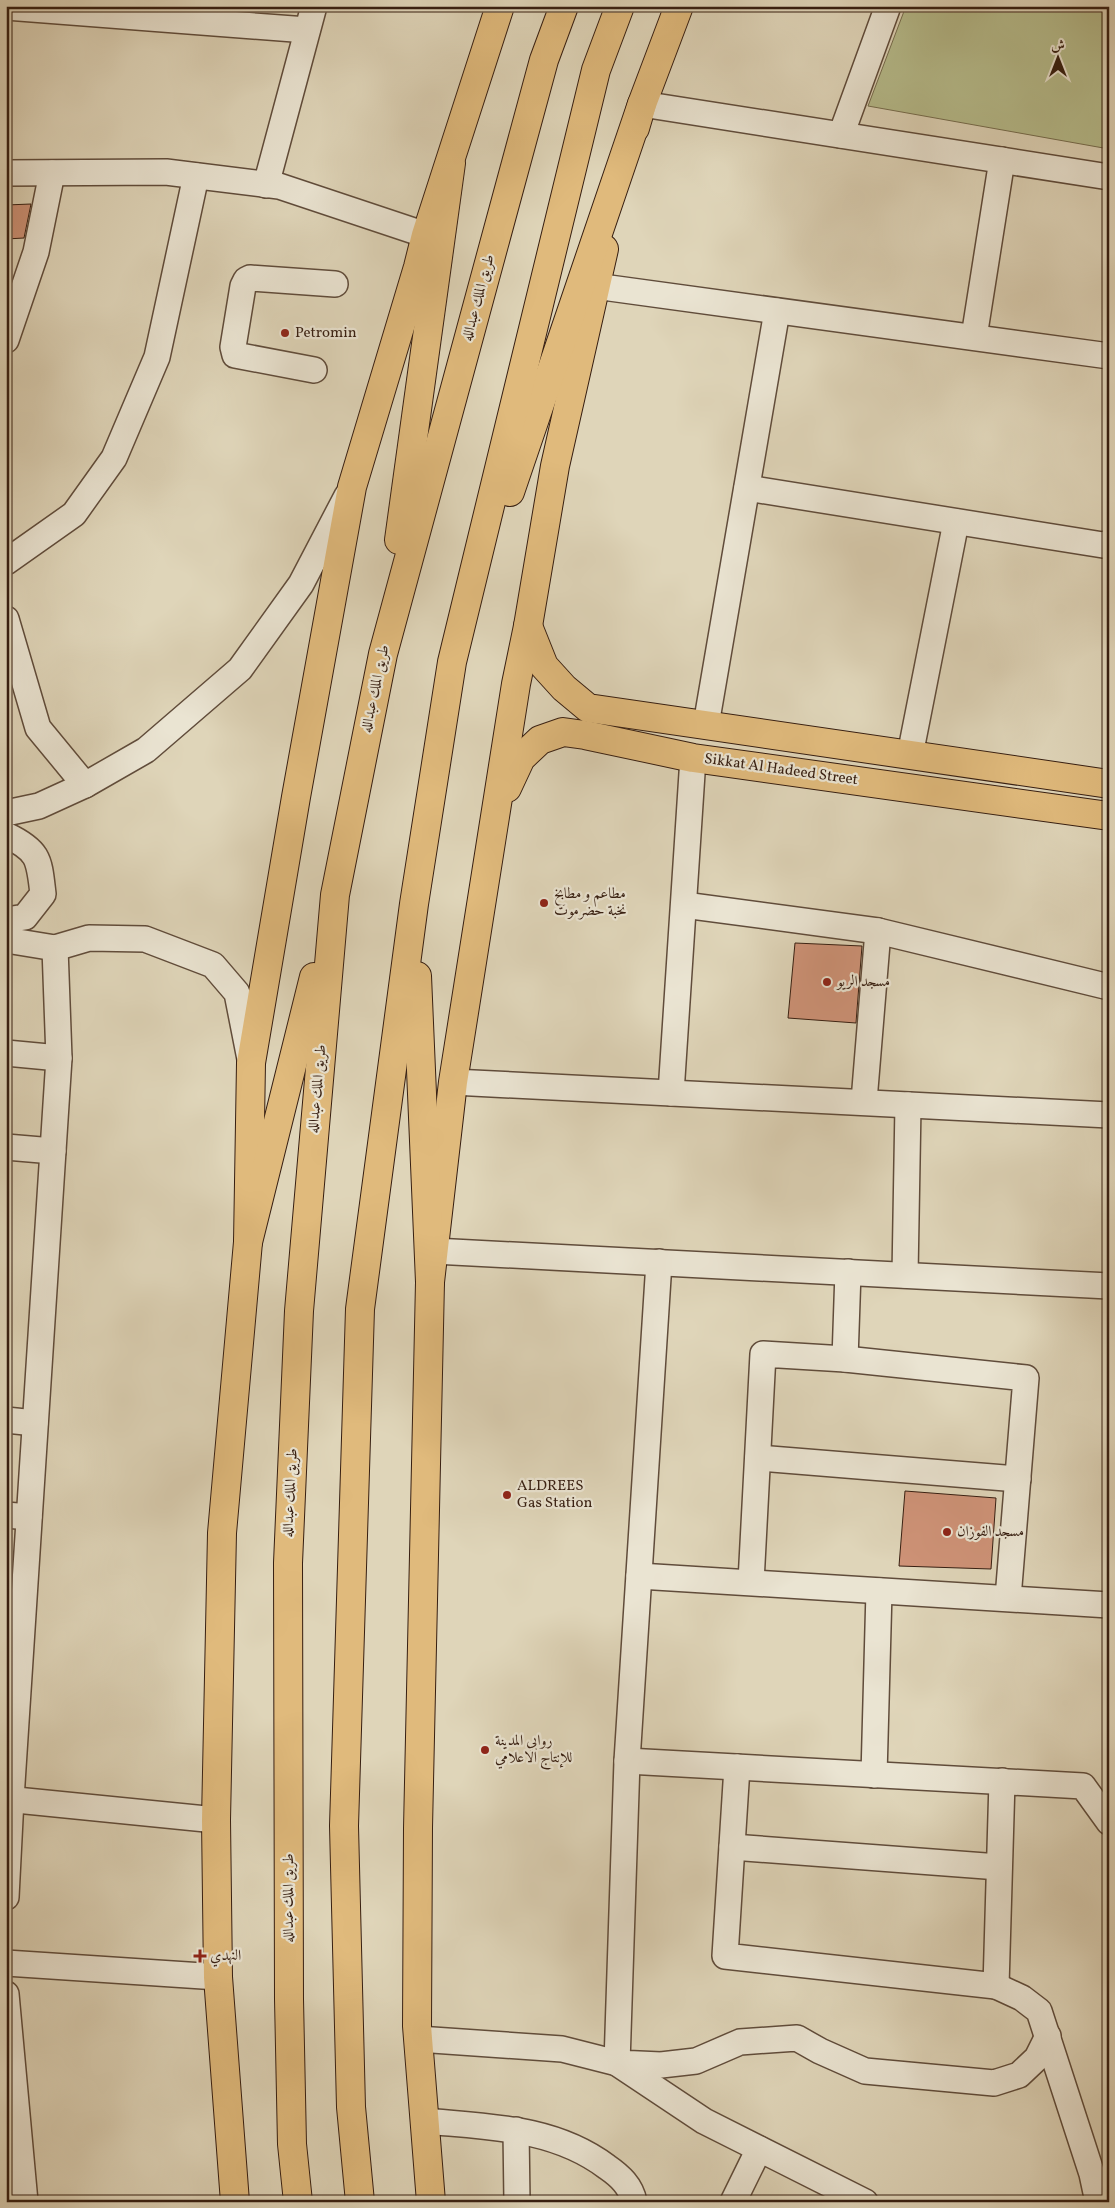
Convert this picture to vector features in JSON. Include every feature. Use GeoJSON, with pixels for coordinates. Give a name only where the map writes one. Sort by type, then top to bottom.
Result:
{"type":"FeatureCollection","features":[{"type":"Feature","properties":{"kind":"main road"},"geometry":{"type":"LineString","coordinates":[[235,2201],[218,1978],[216,1820],[222,1533],[248,1242],[251,1063],[294,807],[352,488],[426,235],[500,6]]}},
{"type":"Feature","properties":{"kind":"main road","name":"طريق الملك عبدالله"},"geometry":{"type":"LineString","coordinates":[[298,2202],[292,2144],[289,1999],[289,1544],[299,1311],[335,895],[383,654],[544,60],[564,6]]}},
{"type":"Feature","properties":{"kind":"main road"},"geometry":{"type":"LineString","coordinates":[[360,2202],[351,2107],[344,1826],[360,1308],[414,904],[452,662],[596,70],[620,6]]}},
{"type":"Feature","properties":{"kind":"main road"},"geometry":{"type":"LineString","coordinates":[[452,662],[642,104],[679,6]]}},
{"type":"Feature","properties":{"kind":"main road"},"geometry":{"type":"LineString","coordinates":[[430,1282],[453,1082],[516,684],[528,626],[555,466],[595,286],[642,104]]}},
{"type":"Feature","properties":{"kind":"main road"},"geometry":{"type":"LineString","coordinates":[[383,654],[451,162]]}},
{"type":"Feature","properties":{"kind":"main road","name":"Sikkat Al Hadeed Street"},"geometry":{"type":"LineString","coordinates":[[528,626],[544,666],[564,688],[587,721],[692,758],[1109,816]]}},
{"type":"Feature","properties":{"kind":"main road","name":"Sikkat Al Hadeed Street"},"geometry":{"type":"LineString","coordinates":[[495,812],[521,758],[540,740],[587,721],[706,725],[1109,784]]}},
{"type":"Feature","properties":{"kind":"main road"},"geometry":{"type":"LineString","coordinates":[[248,1242],[335,895]]}},
{"type":"Feature","properties":{"kind":"main road"},"geometry":{"type":"LineString","coordinates":[[414,904],[430,1282],[418,1828],[418,2039],[432,2202]]}},
{"type":"Feature","properties":{"kind":"street"},"geometry":{"type":"LineString","coordinates":[[6,6],[311,18],[266,185]]}},
{"type":"Feature","properties":{"kind":"street"},"geometry":{"type":"LineString","coordinates":[[841,135],[888,6]]}},
{"type":"Feature","properties":{"kind":"street"},"geometry":{"type":"LineString","coordinates":[[642,104],[1109,177]]}},
{"type":"Feature","properties":{"kind":"street"},"geometry":{"type":"LineString","coordinates":[[974,337],[1002,160]]}},
{"type":"Feature","properties":{"kind":"street"},"geometry":{"type":"LineString","coordinates":[[6,173],[166,172],[279,186],[426,235]]}},
{"type":"Feature","properties":{"kind":"street"},"geometry":{"type":"LineString","coordinates":[[6,340],[36,252],[52,173]]}},
{"type":"Feature","properties":{"kind":"street"},"geometry":{"type":"LineString","coordinates":[[6,562],[74,514],[114,458],[157,357],[196,176]]}},
{"type":"Feature","properties":{"kind":"street"},"geometry":{"type":"LineString","coordinates":[[314,370],[236,355],[233,347],[243,286],[246,280],[250,278],[335,284]]}},
{"type":"Feature","properties":{"kind":"street"},"geometry":{"type":"LineString","coordinates":[[595,286],[1109,356]]}},
{"type":"Feature","properties":{"kind":"street"},"geometry":{"type":"LineString","coordinates":[[706,725],[777,311]]}},
{"type":"Feature","properties":{"kind":"street"},"geometry":{"type":"LineString","coordinates":[[6,813],[39,806],[85,785],[146,750],[240,669],[301,584],[352,488]]}},
{"type":"Feature","properties":{"kind":"street"},"geometry":{"type":"LineString","coordinates":[[747,488],[1103,545],[1109,543]]}},
{"type":"Feature","properties":{"kind":"street"},"geometry":{"type":"LineString","coordinates":[[910,755],[956,522]]}},
{"type":"Feature","properties":{"kind":"street"},"geometry":{"type":"LineString","coordinates":[[6,619],[38,728],[85,785]]}},
{"type":"Feature","properties":{"kind":"street"},"geometry":{"type":"LineString","coordinates":[[671,1093],[692,758]]}},
{"type":"Feature","properties":{"kind":"street"},"geometry":{"type":"LineString","coordinates":[[6,835],[24,843],[39,862],[43,894],[25,918],[6,920]]}},
{"type":"Feature","properties":{"kind":"street"},"geometry":{"type":"LineString","coordinates":[[684,905],[878,931],[1109,986]]}},
{"type":"Feature","properties":{"kind":"street"},"geometry":{"type":"LineString","coordinates":[[864,1101],[878,931]]}},
{"type":"Feature","properties":{"kind":"street"},"geometry":{"type":"LineString","coordinates":[[6,940],[56,948],[89,938],[145,939],[213,965],[237,993],[251,1063]]}},
{"type":"Feature","properties":{"kind":"street"},"geometry":{"type":"LineString","coordinates":[[6,1897],[18,1516],[35,1423],[59,1058],[56,948]]}},
{"type":"Feature","properties":{"kind":"street"},"geometry":{"type":"LineString","coordinates":[[6,1052],[59,1058]]}},
{"type":"Feature","properties":{"kind":"street"},"geometry":{"type":"LineString","coordinates":[[453,1082],[864,1101],[1109,1115]]}},
{"type":"Feature","properties":{"kind":"street"},"geometry":{"type":"LineString","coordinates":[[906,1275],[908,1105]]}},
{"type":"Feature","properties":{"kind":"street"},"geometry":{"type":"LineString","coordinates":[[6,1147],[53,1151]]}},
{"type":"Feature","properties":{"kind":"street"},"geometry":{"type":"LineString","coordinates":[[434,1251],[1109,1286]]}},
{"type":"Feature","properties":{"kind":"street"},"geometry":{"type":"LineString","coordinates":[[617,2063],[627,1761],[659,1262]]}},
{"type":"Feature","properties":{"kind":"street"},"geometry":{"type":"LineString","coordinates":[[845,1359],[848,1272]]}},
{"type":"Feature","properties":{"kind":"street"},"geometry":{"type":"LineString","coordinates":[[751,1582],[763,1354],[845,1359],[1026,1378],[1008,1598]]}},
{"type":"Feature","properties":{"kind":"street"},"geometry":{"type":"LineString","coordinates":[[6,1420],[35,1423]]}},
{"type":"Feature","properties":{"kind":"street"},"geometry":{"type":"LineString","coordinates":[[758,1458],[1018,1479]]}},
{"type":"Feature","properties":{"kind":"street"},"geometry":{"type":"LineString","coordinates":[[639,1576],[1109,1605]]}},
{"type":"Feature","properties":{"kind":"street"},"geometry":{"type":"LineString","coordinates":[[874,1774],[879,1591]]}},
{"type":"Feature","properties":{"kind":"street"},"geometry":{"type":"LineString","coordinates":[[627,1761],[1083,1786],[1109,1822]]}},
{"type":"Feature","properties":{"kind":"street"},"geometry":{"type":"LineString","coordinates":[[737,1767],[725,1956],[996,1986],[1022,1998],[1039,2011],[1101,2171],[1098,2202]]}},
{"type":"Feature","properties":{"kind":"street"},"geometry":{"type":"LineString","coordinates":[[996,1986],[1002,1781]]}},
{"type":"Feature","properties":{"kind":"street"},"geometry":{"type":"LineString","coordinates":[[8,1799],[216,1820]]}},
{"type":"Feature","properties":{"kind":"street"},"geometry":{"type":"LineString","coordinates":[[732,1847],[999,1867]]}},
{"type":"Feature","properties":{"kind":"street"},"geometry":{"type":"LineString","coordinates":[[6,1963],[218,1978]]}},
{"type":"Feature","properties":{"kind":"street"},"geometry":{"type":"LineString","coordinates":[[6,1994],[25,2202]]}},
{"type":"Feature","properties":{"kind":"street"},"geometry":{"type":"LineString","coordinates":[[418,2039],[562,2049],[617,2063],[661,2065],[696,2061],[740,2042],[797,2038],[820,2051],[865,2071],[994,2082],[1019,2075],[1037,2058],[1048,2036]]}},
{"type":"Feature","properties":{"kind":"street"},"geometry":{"type":"LineString","coordinates":[[617,2063],[704,2121],[865,2202]]}},
{"type":"Feature","properties":{"kind":"street"},"geometry":{"type":"LineString","coordinates":[[425,2121],[516,2130],[548,2136],[590,2154],[620,2176],[632,2192],[634,2202]]}},
{"type":"Feature","properties":{"kind":"street"},"geometry":{"type":"LineString","coordinates":[[516,2130],[517,2202]]}},
{"type":"Feature","properties":{"kind":"street"},"geometry":{"type":"LineString","coordinates":[[732,2202],[759,2149]]}},
{"type":"Feature","properties":{"kind":"green space"},"geometry":{"type":"Polygon","coordinates":[[[906,6],[1109,6],[1109,149],[868,106],[906,6]]]}},
{"type":"Feature","properties":{"kind":"building"},"geometry":{"type":"Polygon","coordinates":[[[31,204],[24,238],[6,239],[6,205],[31,204]]]}},
{"type":"Feature","properties":{"kind":"building","name":"مسجد الريو"},"geometry":{"type":"Polygon","coordinates":[[[795,943],[862,946],[856,1023],[788,1018],[795,943]]]}},
{"type":"Feature","properties":{"kind":"building","name":"مسجد الفوزان"},"geometry":{"type":"Polygon","coordinates":[[[905,1491],[996,1498],[991,1569],[899,1566],[905,1491]]]}},
{"type":"Feature","properties":{"kind":"place","name":"Petromin"},"geometry":{"type":"Point","coordinates":[285,333]}},
{"type":"Feature","properties":{"kind":"place","name":"مطاعم و مطابخ نخبة حضرموت"},"geometry":{"type":"Point","coordinates":[544,903]}},
{"type":"Feature","properties":{"kind":"place","name":"مسجد الريو"},"geometry":{"type":"Point","coordinates":[827,982]}},
{"type":"Feature","properties":{"kind":"place","name":"ALDREES Gas Station"},"geometry":{"type":"Point","coordinates":[507,1495]}},
{"type":"Feature","properties":{"kind":"place","name":"مسجد الفوزان"},"geometry":{"type":"Point","coordinates":[947,1532]}},
{"type":"Feature","properties":{"kind":"place","name":"روابي المدينة للإنتاج الاعلامي"},"geometry":{"type":"Point","coordinates":[485,1750]}},
{"type":"Feature","properties":{"kind":"place","name":"النهدي"},"geometry":{"type":"Point","coordinates":[200,1956]}}]}
